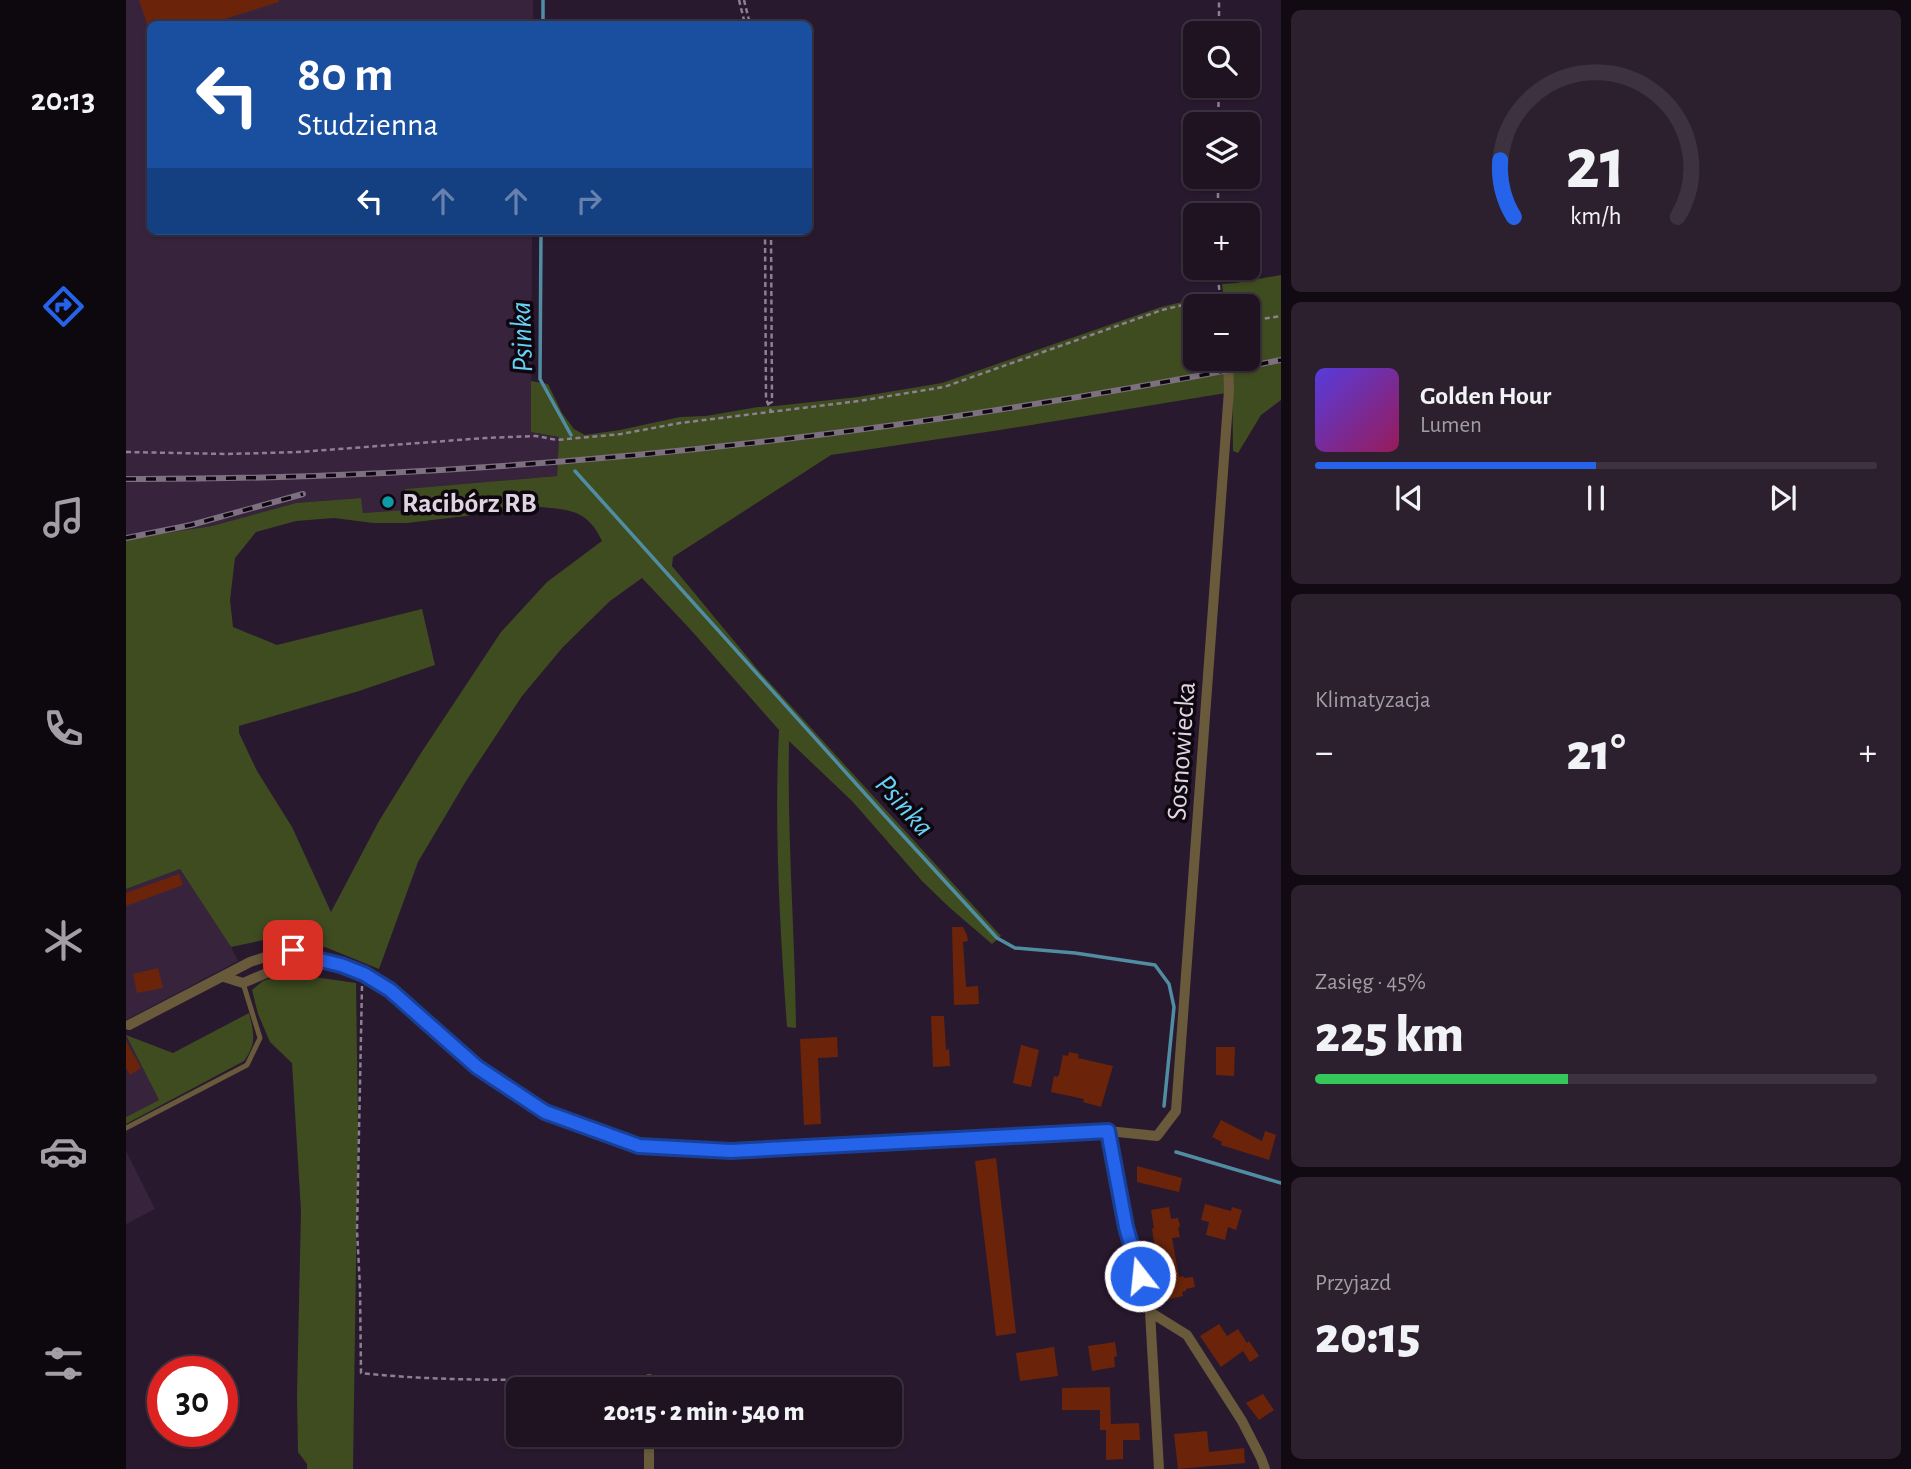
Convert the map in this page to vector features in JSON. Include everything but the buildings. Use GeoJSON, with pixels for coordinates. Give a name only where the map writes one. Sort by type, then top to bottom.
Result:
{"type":"FeatureCollection","features":[{"type":"Feature","properties":{"kind":"street","name":"Sosnowiecka"},"geometry":{"type":"LineString","coordinates":[[1108,1131],[1157,1136],[1176,1111],[1228,371]]}},
{"type":"Feature","properties":{"kind":"street"},"geometry":{"type":"LineString","coordinates":[[293,950],[364,974],[390,990],[477,1067],[545,1112],[639,1146],[731,1151],[1108,1131],[1126,1227],[1150,1312],[1159,1469]]}},
{"type":"Feature","properties":{"kind":"street"},"geometry":{"type":"LineString","coordinates":[[127,1025],[250,962],[280,952]]}},
{"type":"Feature","properties":{"kind":"street"},"geometry":{"type":"LineString","coordinates":[[296,965],[320,960]]}},
{"type":"Feature","properties":{"kind":"street"},"geometry":{"type":"LineString","coordinates":[[224,976],[243,983],[283,966]]}},
{"type":"Feature","properties":{"kind":"street"},"geometry":{"type":"LineString","coordinates":[[1150,1312],[1187,1335],[1242,1421],[1265,1469]]}},
{"type":"Feature","properties":{"kind":"street"},"geometry":{"type":"LineString","coordinates":[[649,1447],[649,1469]]}},
{"type":"Feature","properties":{"kind":"lane"},"geometry":{"type":"LineString","coordinates":[[126,1128],[247,1065],[260,1038],[243,983]]}},
{"type":"Feature","properties":{"kind":"path"},"geometry":{"type":"LineString","coordinates":[[741,0],[744,21]]}},
{"type":"Feature","properties":{"kind":"path"},"geometry":{"type":"LineString","coordinates":[[741,0],[749,21]]}},
{"type":"Feature","properties":{"kind":"path"},"geometry":{"type":"LineString","coordinates":[[1219,0],[1219,21]]}},
{"type":"Feature","properties":{"kind":"path"},"geometry":{"type":"LineString","coordinates":[[765,235],[767,405],[771,411]]}},
{"type":"Feature","properties":{"kind":"path"},"geometry":{"type":"LineString","coordinates":[[767,405],[772,402],[771,235]]}},
{"type":"Feature","properties":{"kind":"path"},"geometry":{"type":"LineString","coordinates":[[126,452],[228,454],[299,452],[536,436],[557,440],[859,401],[944,387],[1162,310],[1183,305]]}},
{"type":"Feature","properties":{"kind":"path"},"geometry":{"type":"LineString","coordinates":[[1260,319],[1281,316]]}},
{"type":"Feature","properties":{"kind":"path"},"geometry":{"type":"LineString","coordinates":[[364,974],[360,992],[360,1126],[356,1230],[361,1373],[406,1378],[506,1381]]}},
{"type":"Feature","properties":{"kind":"shaded area"},"geometry":{"type":"Polygon","coordinates":[[[126,0],[533,0],[533,21],[147,21],[147,235],[532,235],[531,432],[559,437],[557,476],[405,489],[406,510],[363,513],[361,498],[296,503],[212,526],[126,539],[126,0]]]}},
{"type":"Feature","properties":{"kind":"shaded area"},"geometry":{"type":"Polygon","coordinates":[[[180,869],[238,961],[126,1020],[126,889],[180,869]]]}},
{"type":"Feature","properties":{"kind":"shaded area"},"geometry":{"type":"Polygon","coordinates":[[[126,1035],[159,1100],[126,1117],[126,1035]]]}},
{"type":"Feature","properties":{"kind":"shaded area"},"geometry":{"type":"Polygon","coordinates":[[[126,1151],[155,1209],[126,1224],[126,1151]]]}},
{"type":"Feature","properties":{"kind":"green space"},"geometry":{"type":"Polygon","coordinates":[[[1281,275],[1281,400],[1261,415],[1238,453],[1233,451],[1232,371],[1260,371],[1260,294],[1223,294],[1222,284],[1281,275]]]}},
{"type":"Feature","properties":{"kind":"green space"},"geometry":{"type":"Polygon","coordinates":[[[1183,302],[1183,371],[1224,371],[1226,393],[831,455],[673,557],[672,566],[759,671],[1001,936],[992,944],[922,881],[853,802],[789,741],[796,1028],[787,1027],[777,841],[779,730],[642,578],[610,601],[563,647],[522,696],[466,781],[418,862],[379,969],[325,947],[292,944],[277,938],[268,937],[231,947],[180,869],[126,889],[126,539],[212,526],[296,503],[361,498],[363,513],[406,510],[405,489],[557,476],[559,437],[531,432],[531,381],[548,384],[562,413],[574,429],[585,435],[680,417],[858,397],[942,383],[1161,307],[1183,302]],[[541,507],[407,523],[373,523],[334,518],[296,521],[256,532],[235,558],[230,600],[233,627],[277,645],[422,609],[435,665],[359,691],[239,726],[239,733],[257,771],[292,827],[331,912],[379,821],[501,632],[547,582],[602,541],[591,523],[569,511],[541,507]]]}},
{"type":"Feature","properties":{"kind":"green space"},"geometry":{"type":"Polygon","coordinates":[[[286,973],[356,983],[358,1128],[353,1469],[307,1469],[307,1464],[298,1452],[301,1211],[292,1063],[270,1042],[258,1014],[252,990],[263,981],[286,973]]]}},
{"type":"Feature","properties":{"kind":"green space"},"geometry":{"type":"Polygon","coordinates":[[[249,1013],[253,1038],[251,1049],[244,1061],[126,1124],[126,1117],[159,1100],[126,1035],[173,1053],[249,1013]]]}},
{"type":"Feature","properties":{"kind":"waterway","name":"Psinka"},"geometry":{"type":"LineString","coordinates":[[543,0],[543,21]]}},
{"type":"Feature","properties":{"kind":"waterway","name":"Psinka"},"geometry":{"type":"LineString","coordinates":[[541,235],[540,379],[571,435]]}},
{"type":"Feature","properties":{"kind":"waterway","name":"Psinka"},"geometry":{"type":"LineString","coordinates":[[575,471],[997,938],[1015,948],[1075,953],[1155,965],[1169,984],[1174,1007],[1164,1106]]}},
{"type":"Feature","properties":{"kind":"waterway","name":"Psinka"},"geometry":{"type":"LineString","coordinates":[[1176,1152],[1281,1183]]}},
{"type":"Feature","properties":{"kind":"railway"},"geometry":{"type":"LineString","coordinates":[[126,479],[417,471],[562,462],[706,448],[995,410],[1281,360]]}},
{"type":"Feature","properties":{"kind":"railway"},"geometry":{"type":"LineString","coordinates":[[126,538],[191,525],[303,494]]}},
{"type":"Feature","properties":{"kind":"place","name":"Racibórz RB"},"geometry":{"type":"Point","coordinates":[388,502]}},
{"type":"Feature","properties":{"kind":"route"},"geometry":{"type":"LineString","coordinates":[[293,950],[364,974],[390,990],[477,1067],[545,1112],[639,1146],[731,1151],[1108,1131],[1126,1227],[1140,1276]]}}]}
